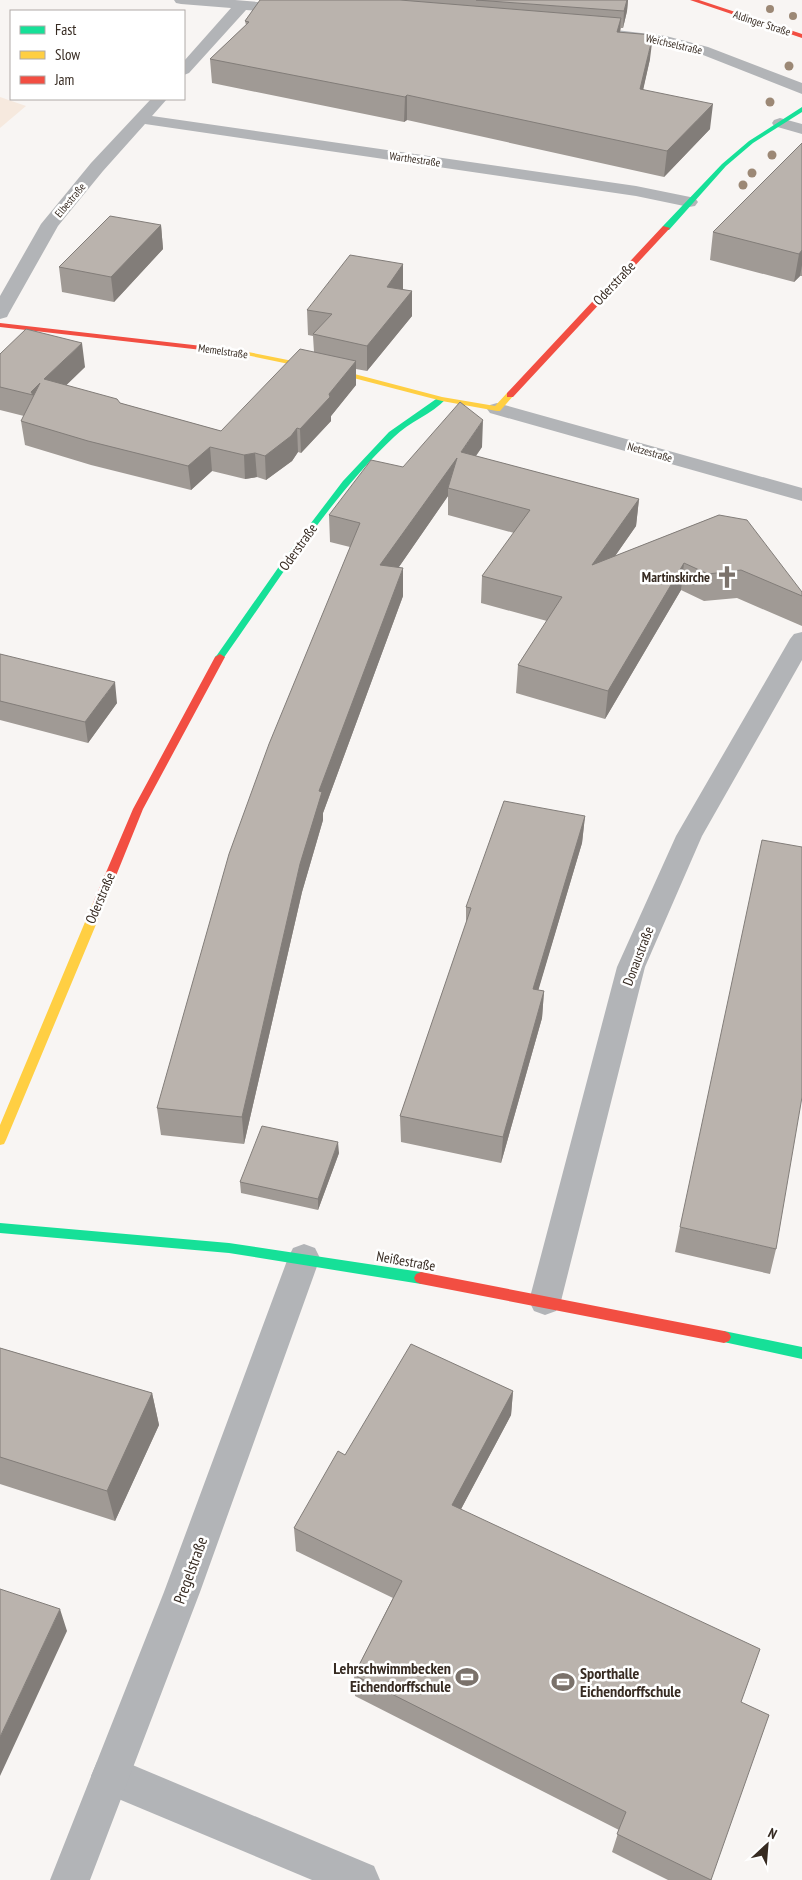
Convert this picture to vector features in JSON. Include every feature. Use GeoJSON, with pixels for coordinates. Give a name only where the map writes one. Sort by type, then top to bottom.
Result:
{"type":"FeatureCollection","features":[{"type":"Feature","properties":{"kind":"street"},"geometry":{"type":"LineString","coordinates":[[181,0],[309,10]]}},
{"type":"Feature","properties":{"kind":"street","name":"Aldinger Straße"},"geometry":{"type":"LineString","coordinates":[[693,0],[802,36]]}},
{"type":"Feature","properties":{"kind":"street"},"geometry":{"type":"LineString","coordinates":[[185,69],[242,5]]}},
{"type":"Feature","properties":{"kind":"street","name":"Weichselstraße"},"geometry":{"type":"LineString","coordinates":[[602,32],[652,37],[687,45],[718,54],[802,89]]}},
{"type":"Feature","properties":{"kind":"street","name":"Elbestraße"},"geometry":{"type":"LineString","coordinates":[[0,313],[50,224],[97,167],[158,100]]}},
{"type":"Feature","properties":{"kind":"street","name":"Oderstraße"},"geometry":{"type":"LineString","coordinates":[[497,409],[724,165],[751,142],[802,108]]}},
{"type":"Feature","properties":{"kind":"street","name":"Warthestraße"},"geometry":{"type":"LineString","coordinates":[[141,119],[564,180],[636,191],[689,202]]}},
{"type":"Feature","properties":{"kind":"street"},"geometry":{"type":"LineString","coordinates":[[780,124],[802,129]]}},
{"type":"Feature","properties":{"kind":"street","name":"Memelstraße"},"geometry":{"type":"LineString","coordinates":[[0,325],[240,352],[343,373],[442,399]]}},
{"type":"Feature","properties":{"kind":"street"},"geometry":{"type":"LineString","coordinates":[[442,399],[497,409]]}},
{"type":"Feature","properties":{"kind":"street","name":"Oderstraße"},"geometry":{"type":"LineString","coordinates":[[0,1140],[138,808],[219,658],[295,550],[346,483],[392,434],[442,399]]}},
{"type":"Feature","properties":{"kind":"street","name":"Netzestraße"},"geometry":{"type":"LineString","coordinates":[[497,409],[802,495]]}},
{"type":"Feature","properties":{"kind":"street","name":"Donaustraße"},"geometry":{"type":"LineString","coordinates":[[545,1301],[631,967],[689,836],[802,639]]}},
{"type":"Feature","properties":{"kind":"street","name":"Neißestraße"},"geometry":{"type":"LineString","coordinates":[[0,1228],[135,1237],[304,1258],[545,1301],[802,1353]]}},
{"type":"Feature","properties":{"kind":"street","name":"Pregelstraße"},"geometry":{"type":"LineString","coordinates":[[70,1880],[182,1592],[304,1258]]}},
{"type":"Feature","properties":{"kind":"street"},"geometry":{"type":"LineString","coordinates":[[111,1776],[360,1880]]}},
{"type":"Feature","properties":{"kind":"shaded area"},"geometry":{"type":"Polygon","coordinates":[[[0,97],[26,106],[0,128],[0,97]]]}},
{"type":"Feature","properties":{"kind":"building"},"geometry":{"type":"Polygon","coordinates":[[[260,0],[400,0],[621,18],[617,32],[653,35],[640,89],[713,104],[667,151],[407,95],[405,97],[210,59],[249,22],[245,21],[260,0]]]}},
{"type":"Feature","properties":{"kind":"building"},"geometry":{"type":"Polygon","coordinates":[[[476,0],[627,0],[624,11],[476,0]]]}},
{"type":"Feature","properties":{"kind":"building"},"geometry":{"type":"Polygon","coordinates":[[[802,143],[802,250],[799,254],[713,232],[802,143]]]}},
{"type":"Feature","properties":{"kind":"building"},"geometry":{"type":"Polygon","coordinates":[[[110,216],[161,225],[111,277],[59,267],[110,216]]]}},
{"type":"Feature","properties":{"kind":"building"},"geometry":{"type":"Polygon","coordinates":[[[350,255],[403,264],[387,287],[412,291],[367,346],[313,334],[332,314],[307,310],[350,255]]]}},
{"type":"Feature","properties":{"kind":"building"},"geometry":{"type":"Polygon","coordinates":[[[26,329],[82,343],[44,379],[117,399],[120,403],[221,431],[300,349],[356,361],[329,394],[330,397],[300,429],[297,428],[291,436],[265,456],[255,453],[244,455],[210,447],[188,466],[88,441],[21,421],[40,383],[31,392],[33,395],[0,387],[0,354],[26,329]]]}},
{"type":"Feature","properties":{"kind":"building"},"geometry":{"type":"Polygon","coordinates":[[[460,402],[483,420],[461,452],[639,499],[592,565],[719,515],[747,520],[802,592],[802,596],[741,570],[708,574],[684,563],[608,691],[518,665],[562,597],[482,576],[530,510],[448,488],[457,458],[380,565],[403,568],[319,791],[322,792],[300,864],[242,1117],[157,1108],[229,854],[269,744],[360,523],[329,515],[371,460],[403,467],[460,402]]]}},
{"type":"Feature","properties":{"kind":"building"},"geometry":{"type":"Polygon","coordinates":[[[0,654],[115,682],[85,722],[0,701],[0,654]]]}},
{"type":"Feature","properties":{"kind":"building"},"geometry":{"type":"Polygon","coordinates":[[[504,801],[585,816],[533,989],[544,991],[503,1137],[400,1116],[471,908],[466,907],[504,801]]]}},
{"type":"Feature","properties":{"kind":"building"},"geometry":{"type":"Polygon","coordinates":[[[762,840],[802,847],[802,1097],[776,1249],[680,1227],[762,840]]]}},
{"type":"Feature","properties":{"kind":"building"},"geometry":{"type":"Polygon","coordinates":[[[262,1126],[338,1142],[318,1199],[240,1182],[262,1126]]]}},
{"type":"Feature","properties":{"kind":"building"},"geometry":{"type":"Polygon","coordinates":[[[411,1344],[513,1391],[452,1505],[760,1649],[741,1702],[769,1715],[711,1880],[617,1834],[626,1812],[354,1675],[402,1581],[294,1528],[338,1451],[345,1455],[411,1344]]]}},
{"type":"Feature","properties":{"kind":"building"},"geometry":{"type":"Polygon","coordinates":[[[0,1348],[152,1393],[107,1491],[0,1457],[0,1348]]]}},
{"type":"Feature","properties":{"kind":"building"},"geometry":{"type":"Polygon","coordinates":[[[0,1589],[60,1609],[0,1737],[0,1589]]]}},
{"type":"Feature","properties":{"kind":"traffic: fast"},"geometry":{"type":"LineString","coordinates":[[666,228],[724,165],[751,142],[802,109]]}},
{"type":"Feature","properties":{"kind":"traffic: fast"},"geometry":{"type":"LineString","coordinates":[[220,657],[295,550],[346,483],[392,434],[442,399]]}},
{"type":"Feature","properties":{"kind":"traffic: fast"},"geometry":{"type":"LineString","coordinates":[[0,1228],[229,1248],[421,1278]]}},
{"type":"Feature","properties":{"kind":"traffic: fast"},"geometry":{"type":"LineString","coordinates":[[724,1337],[802,1353]]}},
{"type":"Feature","properties":{"kind":"traffic: slow"},"geometry":{"type":"LineString","coordinates":[[246,353],[343,373],[442,399],[497,409],[510,395]]}},
{"type":"Feature","properties":{"kind":"traffic: slow"},"geometry":{"type":"LineString","coordinates":[[0,1140],[99,903]]}},
{"type":"Feature","properties":{"kind":"traffic: jam"},"geometry":{"type":"LineString","coordinates":[[693,0],[802,36]]}},
{"type":"Feature","properties":{"kind":"traffic: jam"},"geometry":{"type":"LineString","coordinates":[[510,395],[666,228]]}},
{"type":"Feature","properties":{"kind":"traffic: jam"},"geometry":{"type":"LineString","coordinates":[[0,325],[246,353]]}},
{"type":"Feature","properties":{"kind":"traffic: jam"},"geometry":{"type":"LineString","coordinates":[[99,903],[138,809],[220,657]]}},
{"type":"Feature","properties":{"kind":"traffic: jam"},"geometry":{"type":"LineString","coordinates":[[421,1278],[724,1337]]}},
{"type":"Feature","properties":{"kind":"place","name":"Martinskirche"},"geometry":{"type":"Point","coordinates":[727,577]}},
{"type":"Feature","properties":{"kind":"place","name":"Lehrschwimmbecken Eichendorffschule"},"geometry":{"type":"Point","coordinates":[467,1677]}},
{"type":"Feature","properties":{"kind":"place","name":"Sporthalle Eichendorffschule"},"geometry":{"type":"Point","coordinates":[563,1682]}}]}
